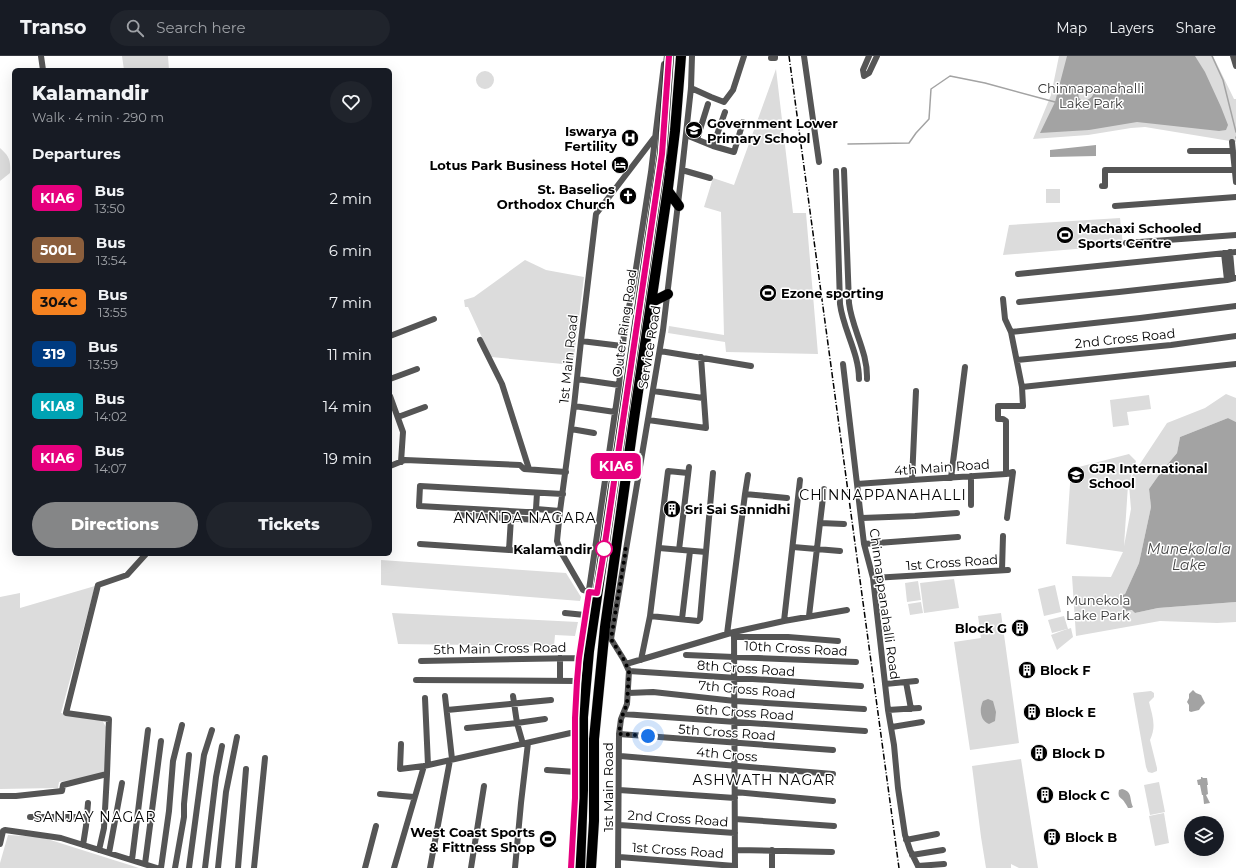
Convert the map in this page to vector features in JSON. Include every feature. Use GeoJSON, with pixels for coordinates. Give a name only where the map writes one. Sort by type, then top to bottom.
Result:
{"type":"FeatureCollection","features":[{"type":"Feature","properties":{"kind":"highway","name":"Outer Ring Road"},"geometry":{"type":"LineString","coordinates":[[580,868],[583,790],[582,718],[593,592],[662,154],[669,56]]}},
{"type":"Feature","properties":{"kind":"highway","name":"Outer Ring Road"},"geometry":{"type":"LineString","coordinates":[[591,868],[595,815],[595,731],[634,419],[668,191],[675,131],[681,56]]}},
{"type":"Feature","properties":{"kind":"highway"},"geometry":{"type":"LineString","coordinates":[[668,191],[678,206]]}},
{"type":"Feature","properties":{"kind":"highway"},"geometry":{"type":"LineString","coordinates":[[652,302],[668,294]]}},
{"type":"Feature","properties":{"kind":"street"},"geometry":{"type":"LineString","coordinates":[[41,56],[43,68]]}},
{"type":"Feature","properties":{"kind":"street","name":"Service Road"},"geometry":{"type":"LineString","coordinates":[[571,868],[576,772],[575,732],[579,658],[585,616],[593,592],[619,385],[622,346],[625,324],[632,294],[651,172],[665,56]]}},
{"type":"Feature","properties":{"kind":"street","name":"Service Road"},"geometry":{"type":"LineString","coordinates":[[608,636],[660,351],[686,135],[691,88],[692,56]]}},
{"type":"Feature","properties":{"kind":"street"},"geometry":{"type":"LineString","coordinates":[[691,88],[711,98],[724,102],[733,90],[744,56]]}},
{"type":"Feature","properties":{"kind":"street"},"geometry":{"type":"LineString","coordinates":[[804,56],[819,162]]}},
{"type":"Feature","properties":{"kind":"street"},"geometry":{"type":"LineString","coordinates":[[870,56],[863,70],[864,76],[869,72],[877,56]]}},
{"type":"Feature","properties":{"kind":"street"},"geometry":{"type":"LineString","coordinates":[[1233,56],[1236,66]]}},
{"type":"Feature","properties":{"kind":"street"},"geometry":{"type":"LineString","coordinates":[[697,140],[708,104]]}},
{"type":"Feature","properties":{"kind":"street"},"geometry":{"type":"LineString","coordinates":[[713,146],[725,112]]}},
{"type":"Feature","properties":{"kind":"street"},"geometry":{"type":"LineString","coordinates":[[686,135],[713,146],[734,152],[743,122]]}},
{"type":"Feature","properties":{"kind":"street","name":"1st Main Road"},"geometry":{"type":"LineString","coordinates":[[593,592],[583,590],[561,552],[557,542],[596,214],[655,137]]}},
{"type":"Feature","properties":{"kind":"street"},"geometry":{"type":"LineString","coordinates":[[1232,142],[1236,182]]}},
{"type":"Feature","properties":{"kind":"street"},"geometry":{"type":"LineString","coordinates":[[1190,151],[1233,151]]}},
{"type":"Feature","properties":{"kind":"street"},"geometry":{"type":"LineString","coordinates":[[682,170],[710,178]]}},
{"type":"Feature","properties":{"kind":"street"},"geometry":{"type":"LineString","coordinates":[[844,170],[849,303],[850,312],[866,363],[867,379]]}},
{"type":"Feature","properties":{"kind":"street"},"geometry":{"type":"LineString","coordinates":[[1102,186],[1105,186],[1105,170],[1235,170]]}},
{"type":"Feature","properties":{"kind":"street"},"geometry":{"type":"LineString","coordinates":[[836,171],[840,304],[858,365],[859,379]]}},
{"type":"Feature","properties":{"kind":"street"},"geometry":{"type":"LineString","coordinates":[[1115,206],[1236,197]]}},
{"type":"Feature","properties":{"kind":"street"},"geometry":{"type":"LineString","coordinates":[[1126,242],[1236,235]]}},
{"type":"Feature","properties":{"kind":"street"},"geometry":{"type":"LineString","coordinates":[[1018,274],[1230,252]]}},
{"type":"Feature","properties":{"kind":"street"},"geometry":{"type":"LineString","coordinates":[[1020,302],[1227,280],[1234,277],[1230,252]]}},
{"type":"Feature","properties":{"kind":"street"},"geometry":{"type":"LineString","coordinates":[[1227,280],[1230,252]]}},
{"type":"Feature","properties":{"kind":"street"},"geometry":{"type":"LineString","coordinates":[[1003,299],[1005,319],[1011,332],[1022,387],[1236,364]]}},
{"type":"Feature","properties":{"kind":"street"},"geometry":{"type":"LineString","coordinates":[[1011,332],[1236,306]]}},
{"type":"Feature","properties":{"kind":"street"},"geometry":{"type":"LineString","coordinates":[[392,335],[434,319]]}},
{"type":"Feature","properties":{"kind":"street","name":"2nd Cross Road"},"geometry":{"type":"LineString","coordinates":[[1017,360],[1236,336]]}},
{"type":"Feature","properties":{"kind":"street"},"geometry":{"type":"LineString","coordinates":[[480,340],[502,384],[529,469]]}},
{"type":"Feature","properties":{"kind":"street"},"geometry":{"type":"LineString","coordinates":[[581,341],[622,346]]}},
{"type":"Feature","properties":{"kind":"street"},"geometry":{"type":"LineString","coordinates":[[660,351],[751,366]]}},
{"type":"Feature","properties":{"kind":"street"},"geometry":{"type":"LineString","coordinates":[[648,420],[706,428],[701,357]]}},
{"type":"Feature","properties":{"kind":"street","name":"Chinnappanahalli Road"},"geometry":{"type":"LineString","coordinates":[[843,364],[864,544],[873,578],[888,710],[892,727],[898,788],[906,840],[918,867]]}},
{"type":"Feature","properties":{"kind":"street"},"geometry":{"type":"LineString","coordinates":[[951,478],[965,367]]}},
{"type":"Feature","properties":{"kind":"street"},"geometry":{"type":"LineString","coordinates":[[392,378],[417,369]]}},
{"type":"Feature","properties":{"kind":"street"},"geometry":{"type":"LineString","coordinates":[[577,379],[619,385]]}},
{"type":"Feature","properties":{"kind":"street","name":"4th Main Road"},"geometry":{"type":"LineString","coordinates":[[857,484],[1006,474],[1006,421],[1004,419],[998,419],[998,406],[1023,406],[1022,387]]}},
{"type":"Feature","properties":{"kind":"street"},"geometry":{"type":"LineString","coordinates":[[653,391],[703,398]]}},
{"type":"Feature","properties":{"kind":"street"},"geometry":{"type":"LineString","coordinates":[[912,480],[916,391]]}},
{"type":"Feature","properties":{"kind":"street"},"geometry":{"type":"LineString","coordinates":[[392,401],[403,432],[401,462]]}},
{"type":"Feature","properties":{"kind":"street"},"geometry":{"type":"LineString","coordinates":[[574,406],[615,412]]}},
{"type":"Feature","properties":{"kind":"street"},"geometry":{"type":"LineString","coordinates":[[398,417],[425,407]]}},
{"type":"Feature","properties":{"kind":"street"},"geometry":{"type":"LineString","coordinates":[[571,429],[594,433]]}},
{"type":"Feature","properties":{"kind":"street"},"geometry":{"type":"LineString","coordinates":[[392,465],[405,460],[520,465],[524,469],[566,472]]}},
{"type":"Feature","properties":{"kind":"street"},"geometry":{"type":"LineString","coordinates":[[641,660],[650,616],[668,471],[688,470],[679,550]]}},
{"type":"Feature","properties":{"kind":"street"},"geometry":{"type":"LineString","coordinates":[[1006,474],[1012,472],[1007,518]]}},
{"type":"Feature","properties":{"kind":"street"},"geometry":{"type":"LineString","coordinates":[[650,616],[698,621],[700,619],[713,473]]}},
{"type":"Feature","properties":{"kind":"street"},"geometry":{"type":"LineString","coordinates":[[727,634],[748,475]]}},
{"type":"Feature","properties":{"kind":"street"},"geometry":{"type":"LineString","coordinates":[[971,476],[971,505]]}},
{"type":"Feature","properties":{"kind":"street"},"geometry":{"type":"LineString","coordinates":[[784,621],[800,480]]}},
{"type":"Feature","properties":{"kind":"street"},"geometry":{"type":"LineString","coordinates":[[560,511],[536,509],[535,512],[419,506],[420,486],[563,494]]}},
{"type":"Feature","properties":{"kind":"street"},"geometry":{"type":"LineString","coordinates":[[809,616],[824,489]]}},
{"type":"Feature","properties":{"kind":"street"},"geometry":{"type":"LineString","coordinates":[[536,509],[537,493]]}},
{"type":"Feature","properties":{"kind":"street"},"geometry":{"type":"LineString","coordinates":[[745,494],[787,498]]}},
{"type":"Feature","properties":{"kind":"street"},"geometry":{"type":"LineString","coordinates":[[862,518],[915,516],[957,512]]}},
{"type":"Feature","properties":{"kind":"street"},"geometry":{"type":"LineString","coordinates":[[458,515],[538,520]]}},
{"type":"Feature","properties":{"kind":"street"},"geometry":{"type":"LineString","coordinates":[[509,550],[511,518]]}},
{"type":"Feature","properties":{"kind":"street"},"geometry":{"type":"LineString","coordinates":[[820,523],[844,524]]}},
{"type":"Feature","properties":{"kind":"street","name":"1st Cross Road"},"geometry":{"type":"LineString","coordinates":[[873,578],[1005,570],[1003,536]]}},
{"type":"Feature","properties":{"kind":"street"},"geometry":{"type":"LineString","coordinates":[[864,544],[958,537]]}},
{"type":"Feature","properties":{"kind":"street"},"geometry":{"type":"LineString","coordinates":[[420,544],[561,552]]}},
{"type":"Feature","properties":{"kind":"street"},"geometry":{"type":"LineString","coordinates":[[793,547],[840,551]]}},
{"type":"Feature","properties":{"kind":"street"},"geometry":{"type":"LineString","coordinates":[[659,548],[706,552]]}},
{"type":"Feature","properties":{"kind":"street"},"geometry":{"type":"LineString","coordinates":[[682,619],[690,551]]}},
{"type":"Feature","properties":{"kind":"street"},"geometry":{"type":"LineString","coordinates":[[99,850],[104,828],[109,719],[66,713],[98,585],[127,575],[144,556]]}},
{"type":"Feature","properties":{"kind":"street"},"geometry":{"type":"LineString","coordinates":[[734,635],[784,621],[847,610]]}},
{"type":"Feature","properties":{"kind":"street"},"geometry":{"type":"LineString","coordinates":[[565,613],[585,616]]}},
{"type":"Feature","properties":{"kind":"street"},"geometry":{"type":"LineString","coordinates":[[626,664],[727,634],[838,641]]}},
{"type":"Feature","properties":{"kind":"street"},"geometry":{"type":"LineString","coordinates":[[734,635],[735,867]]}},
{"type":"Feature","properties":{"kind":"street","name":"1st Main Road"},"geometry":{"type":"LineString","coordinates":[[608,636],[629,671],[627,704],[623,714],[619,734],[618,868]]}},
{"type":"Feature","properties":{"kind":"street","name":"10th Cross Road"},"geometry":{"type":"LineString","coordinates":[[686,655],[856,662]]}},
{"type":"Feature","properties":{"kind":"street"},"geometry":{"type":"LineString","coordinates":[[560,658],[560,681]]}},
{"type":"Feature","properties":{"kind":"street","name":"5th Main Cross Road"},"geometry":{"type":"LineString","coordinates":[[421,660],[579,658]]}},
{"type":"Feature","properties":{"kind":"street","name":"8th Cross Road"},"geometry":{"type":"LineString","coordinates":[[629,671],[861,686]]}},
{"type":"Feature","properties":{"kind":"street"},"geometry":{"type":"LineString","coordinates":[[416,680],[577,681]]}},
{"type":"Feature","properties":{"kind":"street"},"geometry":{"type":"LineString","coordinates":[[885,684],[916,681]]}},
{"type":"Feature","properties":{"kind":"street"},"geometry":{"type":"LineString","coordinates":[[906,682],[911,709]]}},
{"type":"Feature","properties":{"kind":"street","name":"7th Cross Road"},"geometry":{"type":"LineString","coordinates":[[628,693],[653,692],[735,701],[864,709]]}},
{"type":"Feature","properties":{"kind":"street"},"geometry":{"type":"LineString","coordinates":[[430,868],[451,760],[445,696]]}},
{"type":"Feature","properties":{"kind":"street"},"geometry":{"type":"LineString","coordinates":[[513,696],[517,723],[525,744],[515,868]]}},
{"type":"Feature","properties":{"kind":"street"},"geometry":{"type":"LineString","coordinates":[[394,868],[414,797],[426,765],[425,698]]}},
{"type":"Feature","properties":{"kind":"street"},"geometry":{"type":"LineString","coordinates":[[447,710],[551,700]]}},
{"type":"Feature","properties":{"kind":"street"},"geometry":{"type":"LineString","coordinates":[[888,710],[919,708]]}},
{"type":"Feature","properties":{"kind":"street","name":"6th Cross Road"},"geometry":{"type":"LineString","coordinates":[[623,714],[865,731]]}},
{"type":"Feature","properties":{"kind":"street"},"geometry":{"type":"LineString","coordinates":[[467,728],[545,719]]}},
{"type":"Feature","properties":{"kind":"street"},"geometry":{"type":"LineString","coordinates":[[892,727],[922,722]]}},
{"type":"Feature","properties":{"kind":"street"},"geometry":{"type":"LineString","coordinates":[[161,868],[169,811],[173,761],[182,725]]}},
{"type":"Feature","properties":{"kind":"street"},"geometry":{"type":"LineString","coordinates":[[132,860],[148,730]]}},
{"type":"Feature","properties":{"kind":"street"},"geometry":{"type":"LineString","coordinates":[[189,868],[204,755],[212,730]]}},
{"type":"Feature","properties":{"kind":"street"},"geometry":{"type":"LineString","coordinates":[[401,744],[400,768],[451,760],[575,732]]}},
{"type":"Feature","properties":{"kind":"street","name":"5th Cross Road"},"geometry":{"type":"LineString","coordinates":[[619,734],[735,744],[833,750]]}},
{"type":"Feature","properties":{"kind":"street"},"geometry":{"type":"LineString","coordinates":[[218,868],[226,792],[237,737]]}},
{"type":"Feature","properties":{"kind":"street"},"geometry":{"type":"LineString","coordinates":[[145,864],[162,741]]}},
{"type":"Feature","properties":{"kind":"street"},"geometry":{"type":"LineString","coordinates":[[205,868],[216,777],[222,746]]}},
{"type":"Feature","properties":{"kind":"street"},"geometry":{"type":"LineString","coordinates":[[175,868],[184,817],[189,755]]}},
{"type":"Feature","properties":{"kind":"street","name":"4th Cross"},"geometry":{"type":"LineString","coordinates":[[620,756],[833,774]]}},
{"type":"Feature","properties":{"kind":"street"},"geometry":{"type":"LineString","coordinates":[[254,868],[265,758]]}},
{"type":"Feature","properties":{"kind":"street"},"geometry":{"type":"LineString","coordinates":[[238,868],[246,769]]}},
{"type":"Feature","properties":{"kind":"street"},"geometry":{"type":"LineString","coordinates":[[547,770],[576,772]]}},
{"type":"Feature","properties":{"kind":"street"},"geometry":{"type":"LineString","coordinates":[[0,796],[16,796],[62,791],[63,785],[107,774]]}},
{"type":"Feature","properties":{"kind":"street"},"geometry":{"type":"LineString","coordinates":[[109,853],[122,783]]}},
{"type":"Feature","properties":{"kind":"street"},"geometry":{"type":"LineString","coordinates":[[471,868],[484,786]]}},
{"type":"Feature","properties":{"kind":"street"},"geometry":{"type":"LineString","coordinates":[[619,790],[833,801]]}},
{"type":"Feature","properties":{"kind":"street"},"geometry":{"type":"LineString","coordinates":[[380,794],[414,797]]}},
{"type":"Feature","properties":{"kind":"street"},"geometry":{"type":"LineString","coordinates":[[83,844],[88,803]]}},
{"type":"Feature","properties":{"kind":"street"},"geometry":{"type":"LineString","coordinates":[[30,817],[87,817]]}},
{"type":"Feature","properties":{"kind":"street"},"geometry":{"type":"LineString","coordinates":[[735,819],[834,826]]}},
{"type":"Feature","properties":{"kind":"street","name":"2nd Cross Road"},"geometry":{"type":"LineString","coordinates":[[619,825],[735,833]]}},
{"type":"Feature","properties":{"kind":"street"},"geometry":{"type":"LineString","coordinates":[[365,868],[376,826]]}},
{"type":"Feature","properties":{"kind":"street"},"geometry":{"type":"LineString","coordinates":[[0,844],[3,832],[5,830],[61,838],[157,868]]}},
{"type":"Feature","properties":{"kind":"street"},"geometry":{"type":"LineString","coordinates":[[906,840],[937,834]]}},
{"type":"Feature","properties":{"kind":"street"},"geometry":{"type":"LineString","coordinates":[[735,850],[832,852]]}},
{"type":"Feature","properties":{"kind":"street"},"geometry":{"type":"LineString","coordinates":[[772,850],[772,868]]}},
{"type":"Feature","properties":{"kind":"street"},"geometry":{"type":"LineString","coordinates":[[912,855],[942,850]]}},
{"type":"Feature","properties":{"kind":"street","name":"1st Cross Road"},"geometry":{"type":"LineString","coordinates":[[619,857],[735,867]]}},
{"type":"Feature","properties":{"kind":"street"},"geometry":{"type":"LineString","coordinates":[[918,867],[944,864]]}},
{"type":"Feature","properties":{"kind":"green space"},"geometry":{"type":"Polygon","coordinates":[[[122,56],[168,56],[169,68],[124,68],[122,56]]]}},
{"type":"Feature","properties":{"kind":"green space","name":"Chinnapanahalli Lake Park"},"geometry":{"type":"Polygon","coordinates":[[[1059,56],[1213,56],[1234,99],[1236,99],[1236,142],[1145,127],[1088,135],[1033,139],[1051,95],[1059,56]]]}},
{"type":"Feature","properties":{"kind":"green space"},"geometry":{"type":"Polygon","coordinates":[[[776,69],[793,213],[806,213],[818,354],[726,352],[725,342],[668,333],[669,326],[724,335],[721,212],[704,207],[713,178],[734,185],[776,69]]]}},
{"type":"Feature","properties":{"kind":"green space"},"geometry":{"type":"Polygon","coordinates":[[[485,71],[491,74],[494,80],[491,86],[485,89],[479,86],[476,80],[479,74],[485,71]]]}},
{"type":"Feature","properties":{"kind":"green space"},"geometry":{"type":"Polygon","coordinates":[[[0,148],[6,153],[10,161],[10,173],[0,181],[0,148]]]}},
{"type":"Feature","properties":{"kind":"green space"},"geometry":{"type":"Polygon","coordinates":[[[1046,189],[1060,189],[1060,203],[1046,203],[1046,189]]]}},
{"type":"Feature","properties":{"kind":"green space","name":"Machaxi Schooled Sports Centre"},"geometry":{"type":"Polygon","coordinates":[[[1120,218],[1123,245],[1003,255],[1009,225],[1120,218]]]}},
{"type":"Feature","properties":{"kind":"green space"},"geometry":{"type":"Polygon","coordinates":[[[525,260],[546,270],[584,277],[573,365],[491,357],[468,307],[465,307],[464,300],[474,297],[525,260]]]}},
{"type":"Feature","properties":{"kind":"green space","name":"Munekola Lake Park"},"geometry":{"type":"Polygon","coordinates":[[[1226,394],[1236,398],[1236,422],[1228,418],[1180,437],[1177,453],[1149,489],[1151,507],[1139,563],[1125,594],[1120,596],[1122,606],[1126,611],[1133,610],[1135,613],[1158,608],[1236,602],[1236,622],[1217,623],[1160,621],[1076,636],[1072,576],[1111,577],[1123,552],[1066,544],[1071,469],[1129,454],[1136,461],[1130,479],[1167,423],[1205,408],[1226,394]],[[1128,485],[1124,546],[1131,509],[1128,485]]]}},
{"type":"Feature","properties":{"kind":"green space"},"geometry":{"type":"Polygon","coordinates":[[[1149,395],[1151,409],[1127,412],[1129,425],[1113,427],[1110,400],[1149,395]]]}},
{"type":"Feature","properties":{"kind":"green space"},"geometry":{"type":"Polygon","coordinates":[[[381,560],[566,573],[581,597],[580,601],[381,585],[381,560]]]}},
{"type":"Feature","properties":{"kind":"green space"},"geometry":{"type":"Polygon","coordinates":[[[954,579],[959,608],[924,613],[920,583],[954,579]]]}},
{"type":"Feature","properties":{"kind":"green space"},"geometry":{"type":"Polygon","coordinates":[[[918,581],[921,600],[907,602],[905,583],[918,581]]]}},
{"type":"Feature","properties":{"kind":"green space"},"geometry":{"type":"Polygon","coordinates":[[[1055,585],[1061,612],[1044,616],[1038,589],[1055,585]]]}},
{"type":"Feature","properties":{"kind":"green space"},"geometry":{"type":"Polygon","coordinates":[[[95,586],[61,713],[102,720],[106,727],[105,774],[59,782],[58,788],[0,789],[0,597],[20,593],[20,608],[95,586]]]}},
{"type":"Feature","properties":{"kind":"green space"},"geometry":{"type":"Polygon","coordinates":[[[921,602],[923,613],[910,615],[908,604],[921,602]]]}},
{"type":"Feature","properties":{"kind":"green space"},"geometry":{"type":"Polygon","coordinates":[[[392,613],[578,622],[575,636],[555,635],[554,646],[398,644],[392,613]]]}},
{"type":"Feature","properties":{"kind":"green space"},"geometry":{"type":"Polygon","coordinates":[[[1001,613],[1019,743],[970,750],[954,642],[981,638],[978,616],[1001,613]]]}},
{"type":"Feature","properties":{"kind":"green space"},"geometry":{"type":"Polygon","coordinates":[[[1064,616],[1068,629],[1071,628],[1073,637],[1057,650],[1051,635],[1067,629],[1052,633],[1048,620],[1064,616]]]}},
{"type":"Feature","properties":{"kind":"green space"},"geometry":{"type":"Polygon","coordinates":[[[1151,691],[1154,693],[1154,697],[1149,702],[1154,725],[1150,740],[1157,768],[1157,771],[1152,773],[1148,772],[1146,767],[1133,693],[1151,691]]]}},
{"type":"Feature","properties":{"kind":"green space"},"geometry":{"type":"Polygon","coordinates":[[[1021,759],[1038,868],[1019,868],[1011,864],[1011,868],[986,868],[972,766],[1021,759]]]}},
{"type":"Feature","properties":{"kind":"green space"},"geometry":{"type":"Polygon","coordinates":[[[1159,782],[1165,812],[1150,815],[1144,785],[1159,782]]]}},
{"type":"Feature","properties":{"kind":"green space"},"geometry":{"type":"Polygon","coordinates":[[[1164,813],[1169,843],[1155,846],[1149,816],[1164,813]]]}},
{"type":"Feature","properties":{"kind":"green space"},"geometry":{"type":"Polygon","coordinates":[[[8,835],[41,837],[139,868],[0,868],[8,835]]]}},
{"type":"Feature","properties":{"kind":"water","name":"Chinnapanahalli Lake Park"},"geometry":{"type":"Polygon","coordinates":[[[1067,56],[1195,56],[1205,72],[1228,125],[1226,130],[1219,131],[1137,122],[1089,130],[1040,133],[1055,102],[1067,56]],[[1083,84],[1077,89],[1079,98],[1083,101],[1088,100],[1094,94],[1095,89],[1089,89],[1088,85],[1083,84]]]}},
{"type":"Feature","properties":{"kind":"water"},"geometry":{"type":"Polygon","coordinates":[[[1096,145],[1096,156],[1050,157],[1050,150],[1096,145]]]}},
{"type":"Feature","properties":{"kind":"water","name":"Munekolala Lake"},"geometry":{"type":"Polygon","coordinates":[[[1228,418],[1236,422],[1236,602],[1158,608],[1135,613],[1132,610],[1126,611],[1122,606],[1120,596],[1125,594],[1139,563],[1151,507],[1149,489],[1177,453],[1180,437],[1228,418]]]}},
{"type":"Feature","properties":{"kind":"water"},"geometry":{"type":"Polygon","coordinates":[[[1193,690],[1201,695],[1205,703],[1199,710],[1191,712],[1189,711],[1189,705],[1187,702],[1189,694],[1193,690]]]}},
{"type":"Feature","properties":{"kind":"water"},"geometry":{"type":"Polygon","coordinates":[[[988,699],[993,701],[996,712],[995,721],[989,724],[982,718],[981,714],[983,701],[988,699]]]}},
{"type":"Feature","properties":{"kind":"water"},"geometry":{"type":"Polygon","coordinates":[[[1201,777],[1207,778],[1208,794],[1206,795],[1210,803],[1204,804],[1203,795],[1197,780],[1201,779],[1201,777]]]}},
{"type":"Feature","properties":{"kind":"water"},"geometry":{"type":"Polygon","coordinates":[[[1122,789],[1128,792],[1133,807],[1128,808],[1119,796],[1119,790],[1122,789]]]}},
{"type":"Feature","properties":{"kind":"waterway"},"geometry":{"type":"LineString","coordinates":[[1212,56],[1223,80],[1236,132]]}},
{"type":"Feature","properties":{"kind":"waterway"},"geometry":{"type":"LineString","coordinates":[[848,144],[909,143],[929,119],[931,89],[950,76],[985,83],[1055,102]]}},
{"type":"Feature","properties":{"kind":"railway"},"geometry":{"type":"LineString","coordinates":[[606,613],[668,168],[678,56]]}},
{"type":"Feature","properties":{"kind":"railway"},"geometry":{"type":"LineString","coordinates":[[789,56],[899,868]]}},
{"type":"Feature","properties":{"kind":"bus line","name":"KIA6"},"geometry":{"type":"LineString","coordinates":[[571,868],[576,772],[575,718],[579,658],[589,592],[597,593],[621,437],[662,154],[669,56]]}},
{"type":"Feature","properties":{"kind":"place","name":"Government Lower Primary School"},"geometry":{"type":"Point","coordinates":[694,130]}},
{"type":"Feature","properties":{"kind":"place","name":"Iswarya Fertility"},"geometry":{"type":"Point","coordinates":[630,138]}},
{"type":"Feature","properties":{"kind":"place","name":"Lotus Park Business Hotel"},"geometry":{"type":"Point","coordinates":[620,165]}},
{"type":"Feature","properties":{"kind":"place","name":"St. Baselios Orthodox Church"},"geometry":{"type":"Point","coordinates":[628,196]}},
{"type":"Feature","properties":{"kind":"place","name":"Machaxi Schooled Sports Centre"},"geometry":{"type":"Point","coordinates":[1065,235]}},
{"type":"Feature","properties":{"kind":"place","name":"Ezone sporting"},"geometry":{"type":"Point","coordinates":[768,293]}},
{"type":"Feature","properties":{"kind":"place","name":"GJR International School"},"geometry":{"type":"Point","coordinates":[1076,475]}},
{"type":"Feature","properties":{"kind":"place","name":"Sri Sai Sannidhi"},"geometry":{"type":"Point","coordinates":[672,509]}},
{"type":"Feature","properties":{"kind":"place","name":"Kalamandir"},"geometry":{"type":"Point","coordinates":[604,549]}},
{"type":"Feature","properties":{"kind":"place","name":"Block G"},"geometry":{"type":"Point","coordinates":[1020,628]}},
{"type":"Feature","properties":{"kind":"place","name":"Block F"},"geometry":{"type":"Point","coordinates":[1027,670]}},
{"type":"Feature","properties":{"kind":"place","name":"Block E"},"geometry":{"type":"Point","coordinates":[1032,712]}},
{"type":"Feature","properties":{"kind":"place","name":"Block D"},"geometry":{"type":"Point","coordinates":[1039,753]}},
{"type":"Feature","properties":{"kind":"place","name":"Block C"},"geometry":{"type":"Point","coordinates":[1045,795]}},
{"type":"Feature","properties":{"kind":"place","name":"Block B"},"geometry":{"type":"Point","coordinates":[1052,837]}},
{"type":"Feature","properties":{"kind":"place","name":"West Coast Sports & Fittness Shop"},"geometry":{"type":"Point","coordinates":[548,839]}},
{"type":"Feature","properties":{"kind":"district","name":"CHINNAPPANAHALLI"},"geometry":{"type":"Point","coordinates":[883,495]}},
{"type":"Feature","properties":{"kind":"district","name":"ANANDA NAGARA"},"geometry":{"type":"Point","coordinates":[525,518]}},
{"type":"Feature","properties":{"kind":"district","name":"ASHWATH NAGAR"},"geometry":{"type":"Point","coordinates":[764,780]}},
{"type":"Feature","properties":{"kind":"district","name":"SANJAY NAGAR"},"geometry":{"type":"Point","coordinates":[95,817]}},
{"type":"Feature","properties":{"kind":"route"},"geometry":{"type":"LineString","coordinates":[[604,549],[626,549],[611,639],[629,671],[627,704],[621,719],[619,734],[648,736]]}}]}
